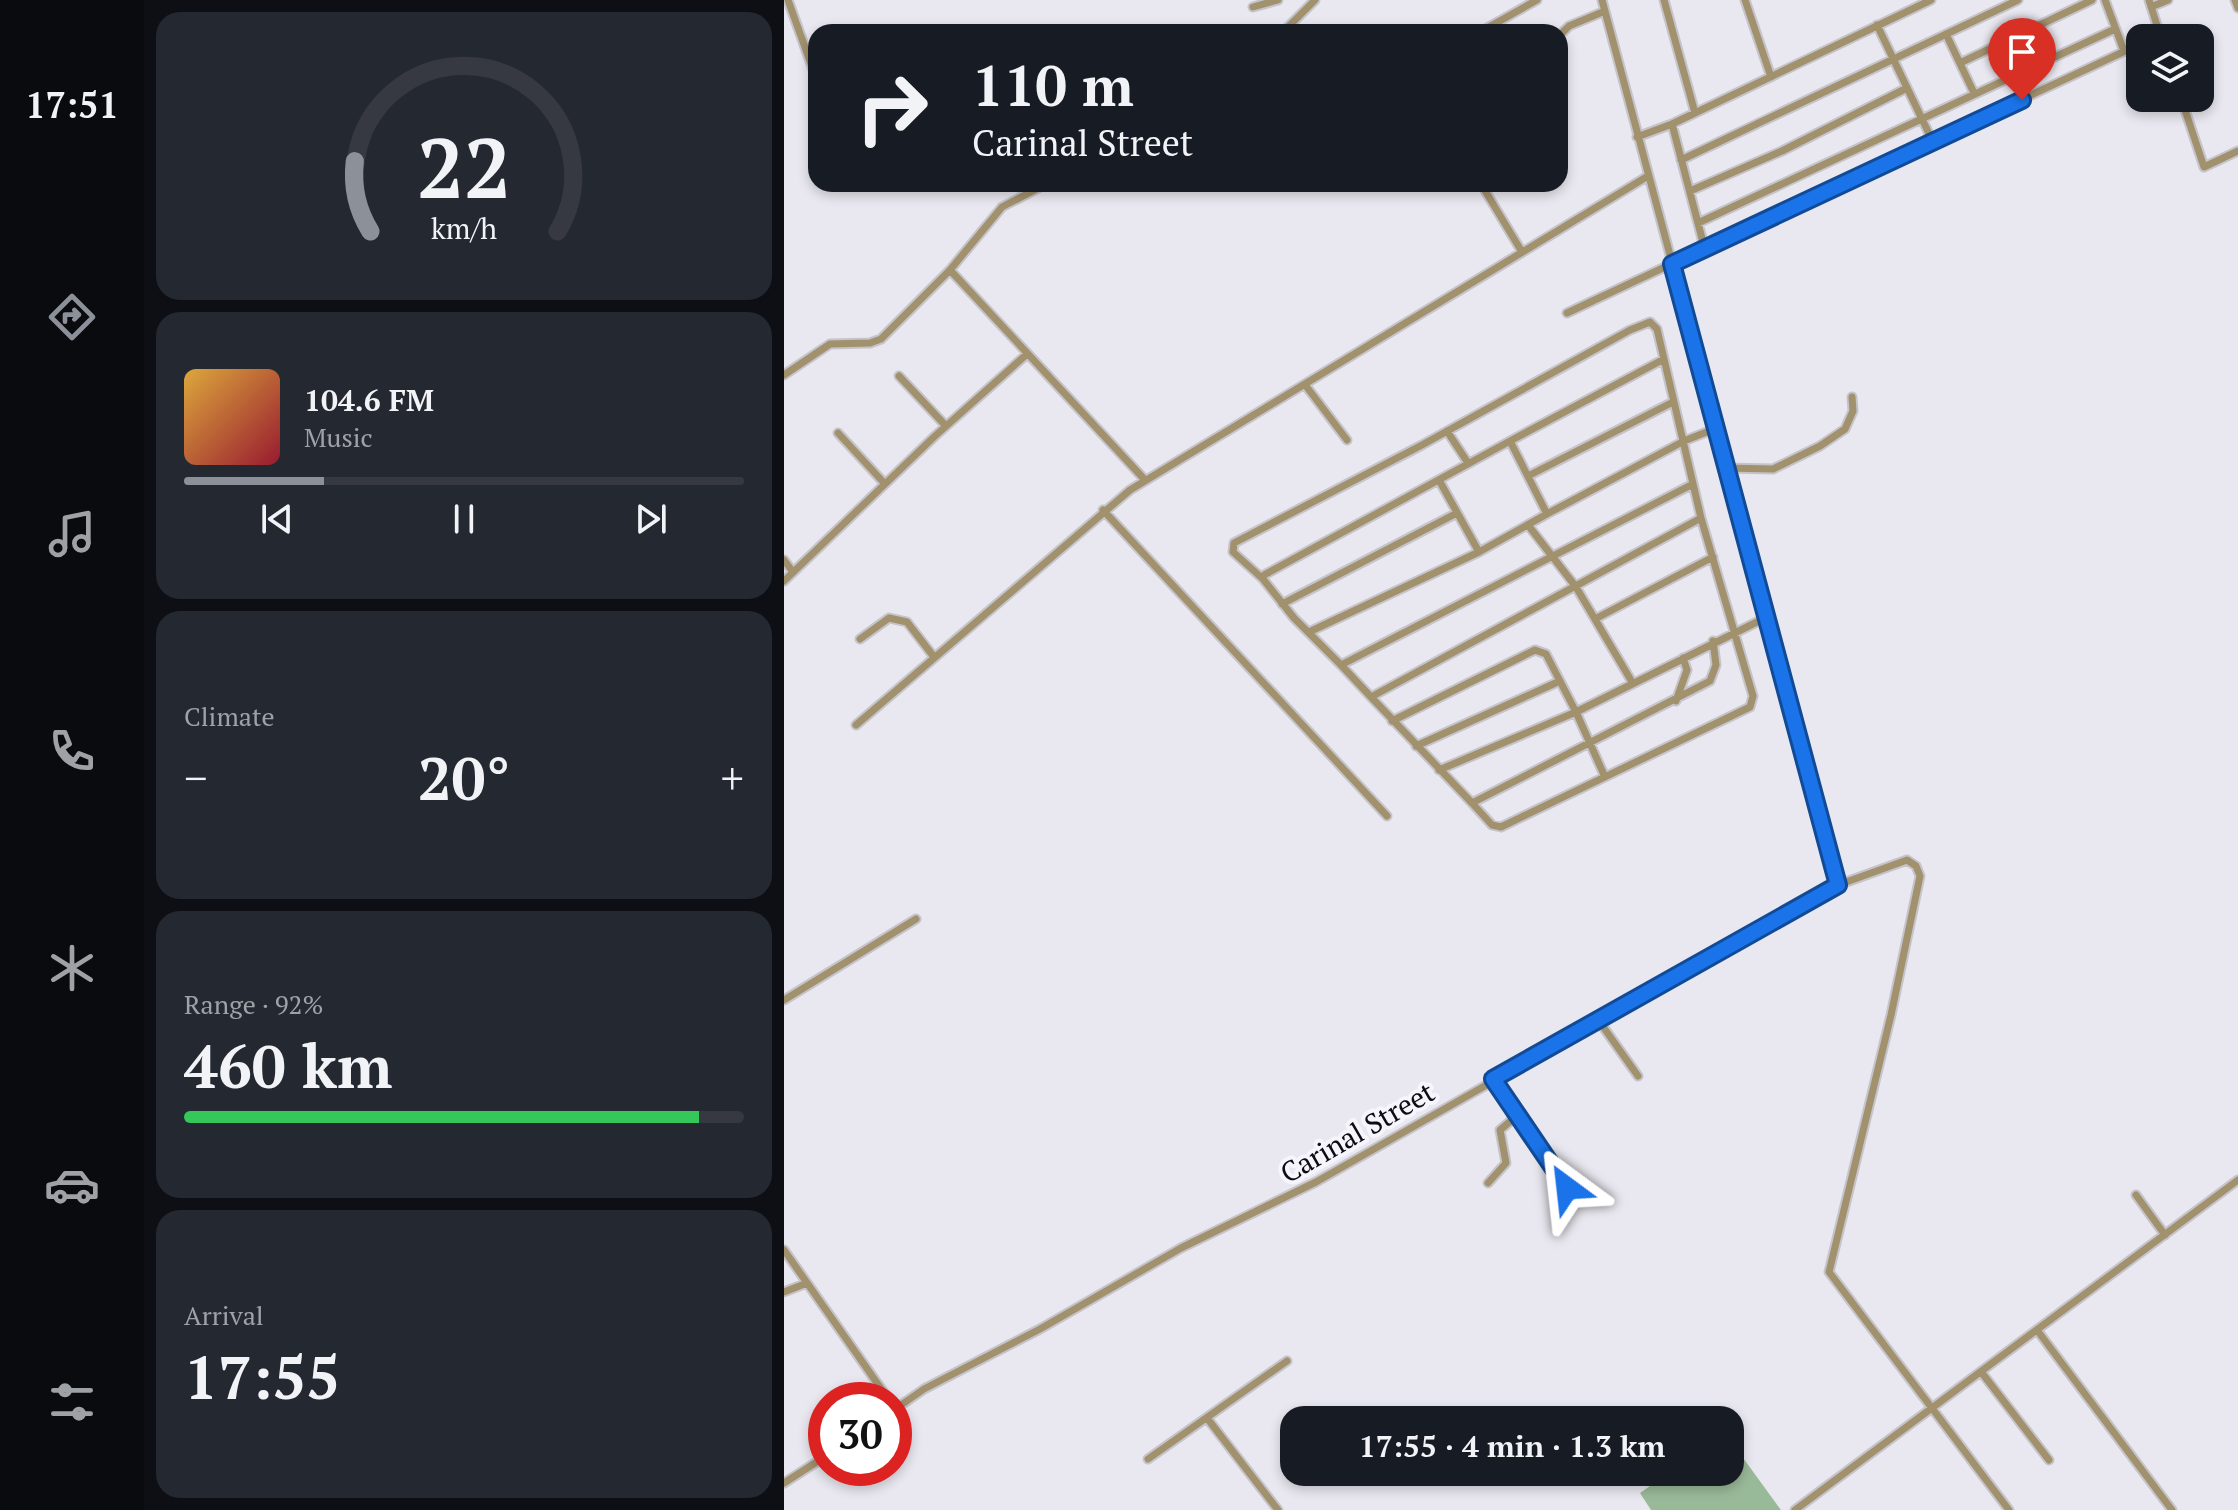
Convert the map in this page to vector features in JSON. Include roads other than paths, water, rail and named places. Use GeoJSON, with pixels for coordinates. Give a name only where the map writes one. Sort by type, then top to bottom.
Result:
{"type":"FeatureCollection","features":[{"type":"Feature","properties":{"kind":"street"},"geometry":{"type":"LineString","coordinates":[[788,0],[808,56]]}},
{"type":"Feature","properties":{"kind":"street"},"geometry":{"type":"LineString","coordinates":[[1253,7],[1278,0]]}},
{"type":"Feature","properties":{"kind":"street"},"geometry":{"type":"LineString","coordinates":[[1291,24],[1315,0]]}},
{"type":"Feature","properties":{"kind":"street"},"geometry":{"type":"LineString","coordinates":[[1494,24],[1537,0]]}},
{"type":"Feature","properties":{"kind":"street"},"geometry":{"type":"LineString","coordinates":[[1568,27],[1615,0]]}},
{"type":"Feature","properties":{"kind":"street"},"geometry":{"type":"LineString","coordinates":[[1664,0],[1695,113]]}},
{"type":"Feature","properties":{"kind":"street"},"geometry":{"type":"LineString","coordinates":[[1745,0],[1771,77]]}},
{"type":"Feature","properties":{"kind":"street"},"geometry":{"type":"LineString","coordinates":[[1637,137],[1672,124],[1931,0]]}},
{"type":"Feature","properties":{"kind":"street"},"geometry":{"type":"LineString","coordinates":[[1681,160],[2018,0]]}},
{"type":"Feature","properties":{"kind":"street"},"geometry":{"type":"LineString","coordinates":[[1960,63],[2092,0]]}},
{"type":"Feature","properties":{"kind":"street"},"geometry":{"type":"LineString","coordinates":[[1567,313],[2124,51],[2105,0]]}},
{"type":"Feature","properties":{"kind":"street"},"geometry":{"type":"LineString","coordinates":[[2155,24],[2150,4],[2168,0]]}},
{"type":"Feature","properties":{"kind":"street"},"geometry":{"type":"LineString","coordinates":[[2235,0],[2238,8]]}},
{"type":"Feature","properties":{"kind":"street"},"geometry":{"type":"LineString","coordinates":[[1603,5],[1838,885]]}},
{"type":"Feature","properties":{"kind":"street"},"geometry":{"type":"LineString","coordinates":[[1877,25],[1933,142]]}},
{"type":"Feature","properties":{"kind":"street"},"geometry":{"type":"LineString","coordinates":[[1698,223],[2115,29]]}},
{"type":"Feature","properties":{"kind":"street"},"geometry":{"type":"LineString","coordinates":[[1946,34],[1974,93]]}},
{"type":"Feature","properties":{"kind":"street"},"geometry":{"type":"LineString","coordinates":[[1690,191],[1782,151],[1907,88]]}},
{"type":"Feature","properties":{"kind":"street"},"geometry":{"type":"LineString","coordinates":[[2186,112],[2204,167],[2238,151]]}},
{"type":"Feature","properties":{"kind":"street"},"geometry":{"type":"LineString","coordinates":[[1672,124],[1705,250]]}},
{"type":"Feature","properties":{"kind":"street"},"geometry":{"type":"LineString","coordinates":[[856,725],[1103,510],[1145,480],[1306,386],[1648,176]]}},
{"type":"Feature","properties":{"kind":"street"},"geometry":{"type":"LineString","coordinates":[[784,375],[830,344],[870,343],[881,339],[950,270],[1002,207],[1031,192]]}},
{"type":"Feature","properties":{"kind":"street"},"geometry":{"type":"LineString","coordinates":[[1486,192],[1522,252]]}},
{"type":"Feature","properties":{"kind":"street"},"geometry":{"type":"LineString","coordinates":[[950,270],[1145,480]]}},
{"type":"Feature","properties":{"kind":"street"},"geometry":{"type":"LineString","coordinates":[[1650,322],[1657,329],[1664,359],[1701,518],[1753,696],[1747,711],[1501,827],[1492,825],[1282,604],[1263,579],[1233,552],[1234,543],[1630,330],[1650,322]]}},
{"type":"Feature","properties":{"kind":"street"},"geometry":{"type":"LineString","coordinates":[[784,581],[946,426],[1027,354]]}},
{"type":"Feature","properties":{"kind":"street"},"geometry":{"type":"LineString","coordinates":[[1263,579],[1267,572],[1664,359]]}},
{"type":"Feature","properties":{"kind":"street"},"geometry":{"type":"LineString","coordinates":[[899,376],[946,426]]}},
{"type":"Feature","properties":{"kind":"street"},"geometry":{"type":"LineString","coordinates":[[1306,386],[1347,440]]}},
{"type":"Feature","properties":{"kind":"street"},"geometry":{"type":"LineString","coordinates":[[1725,468],[1773,469],[1820,446],[1845,429],[1850,421],[1852,397]]}},
{"type":"Feature","properties":{"kind":"street"},"geometry":{"type":"LineString","coordinates":[[1528,476],[1673,402]]}},
{"type":"Feature","properties":{"kind":"street"},"geometry":{"type":"LineString","coordinates":[[1309,632],[1479,552],[1684,441],[1714,429]]}},
{"type":"Feature","properties":{"kind":"street"},"geometry":{"type":"LineString","coordinates":[[1447,431],[1468,463]]}},
{"type":"Feature","properties":{"kind":"street"},"geometry":{"type":"LineString","coordinates":[[838,433],[885,484]]}},
{"type":"Feature","properties":{"kind":"street"},"geometry":{"type":"LineString","coordinates":[[1510,441],[1547,514]]}},
{"type":"Feature","properties":{"kind":"street"},"geometry":{"type":"LineString","coordinates":[[1439,480],[1479,552]]}},
{"type":"Feature","properties":{"kind":"street"},"geometry":{"type":"LineString","coordinates":[[1341,665],[1693,484]]}},
{"type":"Feature","properties":{"kind":"street"},"geometry":{"type":"LineString","coordinates":[[1103,510],[1387,816]]}},
{"type":"Feature","properties":{"kind":"street"},"geometry":{"type":"LineString","coordinates":[[1282,604],[1457,513]]}},
{"type":"Feature","properties":{"kind":"street"},"geometry":{"type":"LineString","coordinates":[[1371,697],[1701,518]]}},
{"type":"Feature","properties":{"kind":"street"},"geometry":{"type":"LineString","coordinates":[[1528,525],[1576,587],[1632,682]]}},
{"type":"Feature","properties":{"kind":"street"},"geometry":{"type":"LineString","coordinates":[[1595,619],[1713,557]]}},
{"type":"Feature","properties":{"kind":"street"},"geometry":{"type":"LineString","coordinates":[[784,560],[793,572]]}},
{"type":"Feature","properties":{"kind":"street"},"geometry":{"type":"LineString","coordinates":[[860,639],[889,618],[907,622],[934,657]]}},
{"type":"Feature","properties":{"kind":"street"},"geometry":{"type":"LineString","coordinates":[[1439,770],[1576,712],[1713,641],[1765,618]]}},
{"type":"Feature","properties":{"kind":"street"},"geometry":{"type":"LineString","coordinates":[[1472,803],[1676,701],[1714,675],[1717,658],[1713,641]]}},
{"type":"Feature","properties":{"kind":"street"},"geometry":{"type":"LineString","coordinates":[[1392,721],[1535,650],[1546,654],[1605,777]]}},
{"type":"Feature","properties":{"kind":"street"},"geometry":{"type":"LineString","coordinates":[[1676,701],[1687,670],[1683,658]]}},
{"type":"Feature","properties":{"kind":"street"},"geometry":{"type":"LineString","coordinates":[[1416,746],[1560,681]]}},
{"type":"Feature","properties":{"kind":"street","name":"Carinal Street"},"geometry":{"type":"LineString","coordinates":[[912,1397],[1040,1329],[1181,1248],[1316,1182],[1838,885],[1907,860],[1916,866],[1920,876],[1891,1015],[1829,1272],[1933,1408]]}},
{"type":"Feature","properties":{"kind":"street"},"geometry":{"type":"LineString","coordinates":[[784,1000],[916,919]]}},
{"type":"Feature","properties":{"kind":"street"},"geometry":{"type":"LineString","coordinates":[[1599,1021],[1638,1076]]}},
{"type":"Feature","properties":{"kind":"street"},"geometry":{"type":"LineString","coordinates":[[1493,1079],[1566,1182],[1567,1188],[1557,1196]]}},
{"type":"Feature","properties":{"kind":"street"},"geometry":{"type":"LineString","coordinates":[[1488,1183],[1506,1163],[1500,1130],[1519,1114]]}},
{"type":"Feature","properties":{"kind":"street"},"geometry":{"type":"LineString","coordinates":[[1795,1510],[2238,1180]]}},
{"type":"Feature","properties":{"kind":"street"},"geometry":{"type":"LineString","coordinates":[[2136,1195],[2165,1235]]}},
{"type":"Feature","properties":{"kind":"street"},"geometry":{"type":"LineString","coordinates":[[784,1250],[876,1382]]}},
{"type":"Feature","properties":{"kind":"street"},"geometry":{"type":"LineString","coordinates":[[784,1292],[807,1283]]}},
{"type":"Feature","properties":{"kind":"street"},"geometry":{"type":"LineString","coordinates":[[2037,1330],[2172,1510]]}},
{"type":"Feature","properties":{"kind":"street"},"geometry":{"type":"LineString","coordinates":[[1148,1459],[1287,1361]]}},
{"type":"Feature","properties":{"kind":"street"},"geometry":{"type":"LineString","coordinates":[[1982,1373],[2049,1460]]}},
{"type":"Feature","properties":{"kind":"street"},"geometry":{"type":"LineString","coordinates":[[1933,1408],[2009,1510]]}},
{"type":"Feature","properties":{"kind":"street"},"geometry":{"type":"LineString","coordinates":[[1207,1418],[1278,1510]]}},
{"type":"Feature","properties":{"kind":"street"},"geometry":{"type":"LineString","coordinates":[[784,1483],[808,1468]]}}]}
